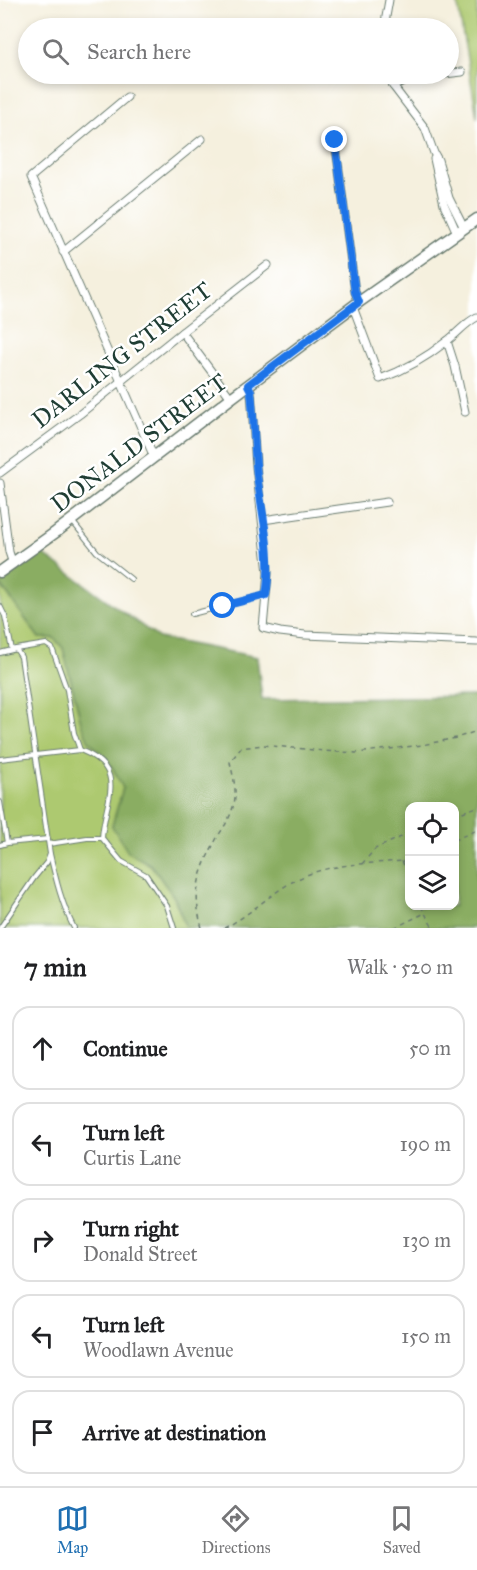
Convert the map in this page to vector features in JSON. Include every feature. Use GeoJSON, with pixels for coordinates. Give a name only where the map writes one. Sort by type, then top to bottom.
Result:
{"type":"FeatureCollection","features":[{"type":"Feature","properties":{"kind":"street"},"geometry":{"type":"LineString","coordinates":[[385,18],[389,0]]}},
{"type":"Feature","properties":{"kind":"street"},"geometry":{"type":"LineString","coordinates":[[399,84],[393,86],[423,124],[429,136],[461,230]]}},
{"type":"Feature","properties":{"kind":"street"},"geometry":{"type":"LineString","coordinates":[[127,97],[31,177],[154,457]]}},
{"type":"Feature","properties":{"kind":"street"},"geometry":{"type":"LineString","coordinates":[[63,252],[202,139]]}},
{"type":"Feature","properties":{"kind":"street"},"geometry":{"type":"LineString","coordinates":[[335,140],[356,305],[380,379],[404,370],[477,317]]}},
{"type":"Feature","properties":{"kind":"street","name":"DONALD STREET"},"geometry":{"type":"LineString","coordinates":[[0,572],[71,521],[356,305],[477,219]]}},
{"type":"Feature","properties":{"kind":"street","name":"DARLING STREET"},"geometry":{"type":"LineString","coordinates":[[0,473],[71,422],[268,265]]}},
{"type":"Feature","properties":{"kind":"street"},"geometry":{"type":"LineString","coordinates":[[182,332],[231,398]]}},
{"type":"Feature","properties":{"kind":"street"},"geometry":{"type":"LineString","coordinates":[[447,341],[465,412]]}},
{"type":"Feature","properties":{"kind":"street"},"geometry":{"type":"LineString","coordinates":[[248,385],[251,391],[256,466],[268,573],[263,628],[280,632],[342,637],[477,642]]}},
{"type":"Feature","properties":{"kind":"street"},"geometry":{"type":"LineString","coordinates":[[0,483],[9,552],[13,564]]}},
{"type":"Feature","properties":{"kind":"street"},"geometry":{"type":"LineString","coordinates":[[263,520],[387,502]]}},
{"type":"Feature","properties":{"kind":"lane"},"geometry":{"type":"LineString","coordinates":[[71,521],[97,552],[131,579]]}},
{"type":"Feature","properties":{"kind":"lane"},"geometry":{"type":"LineString","coordinates":[[192,614],[266,595]]}},
{"type":"Feature","properties":{"kind":"lane"},"geometry":{"type":"LineString","coordinates":[[0,606],[14,649],[21,657],[50,854],[58,887],[74,928]]}},
{"type":"Feature","properties":{"kind":"lane"},"geometry":{"type":"LineString","coordinates":[[0,630],[8,628]]}},
{"type":"Feature","properties":{"kind":"lane"},"geometry":{"type":"LineString","coordinates":[[0,653],[46,644],[52,648],[67,690],[74,733],[80,750]]}},
{"type":"Feature","properties":{"kind":"lane"},"geometry":{"type":"LineString","coordinates":[[0,759],[80,750],[90,754],[102,764],[109,774],[112,785],[102,838],[121,861],[146,875],[167,906],[174,928]]}},
{"type":"Feature","properties":{"kind":"lane"},"geometry":{"type":"LineString","coordinates":[[0,802],[6,843]]}},
{"type":"Feature","properties":{"kind":"lane"},"geometry":{"type":"LineString","coordinates":[[0,844],[102,838]]}},
{"type":"Feature","properties":{"kind":"lane"},"geometry":{"type":"LineString","coordinates":[[0,928],[47,862],[50,854]]}},
{"type":"Feature","properties":{"kind":"path"},"geometry":{"type":"LineString","coordinates":[[201,928],[197,911],[196,889],[203,865],[234,805],[235,783],[230,762],[240,748],[263,745],[356,753],[422,745],[477,731]]}},
{"type":"Feature","properties":{"kind":"path"},"geometry":{"type":"LineString","coordinates":[[459,813],[477,807]]}},
{"type":"Feature","properties":{"kind":"path"},"geometry":{"type":"LineString","coordinates":[[459,838],[477,830]]}},
{"type":"Feature","properties":{"kind":"path"},"geometry":{"type":"LineString","coordinates":[[361,865],[375,849],[405,834]]}},
{"type":"Feature","properties":{"kind":"path"},"geometry":{"type":"LineString","coordinates":[[224,928],[235,923],[298,879],[327,868],[405,860]]}},
{"type":"Feature","properties":{"kind":"path"},"geometry":{"type":"LineString","coordinates":[[402,861],[405,868]]}},
{"type":"Feature","properties":{"kind":"path"},"geometry":{"type":"LineString","coordinates":[[423,910],[433,928]]}},
{"type":"Feature","properties":{"kind":"path"},"geometry":{"type":"LineString","coordinates":[[394,928],[425,914]]}},
{"type":"Feature","properties":{"kind":"green space"},"geometry":{"type":"Polygon","coordinates":[[[457,0],[477,0],[477,116],[457,0]]]}},
{"type":"Feature","properties":{"kind":"green space"},"geometry":{"type":"Polygon","coordinates":[[[40,552],[159,638],[257,657],[262,699],[477,696],[477,928],[186,928],[174,897],[151,865],[128,852],[112,826],[123,788],[112,767],[89,741],[82,726],[63,648],[54,638],[39,638],[0,584],[40,552]]]}},
{"type":"Feature","properties":{"kind":"green space"},"geometry":{"type":"Polygon","coordinates":[[[0,584],[39,638],[54,638],[63,648],[82,726],[112,767],[123,788],[112,826],[128,852],[151,865],[174,897],[186,928],[0,928],[0,584]]]}},
{"type":"Feature","properties":{"kind":"route"},"geometry":{"type":"LineString","coordinates":[[223,606],[266,595],[268,582],[256,466],[253,409],[248,385],[359,302],[355,292],[335,140]]}}]}
